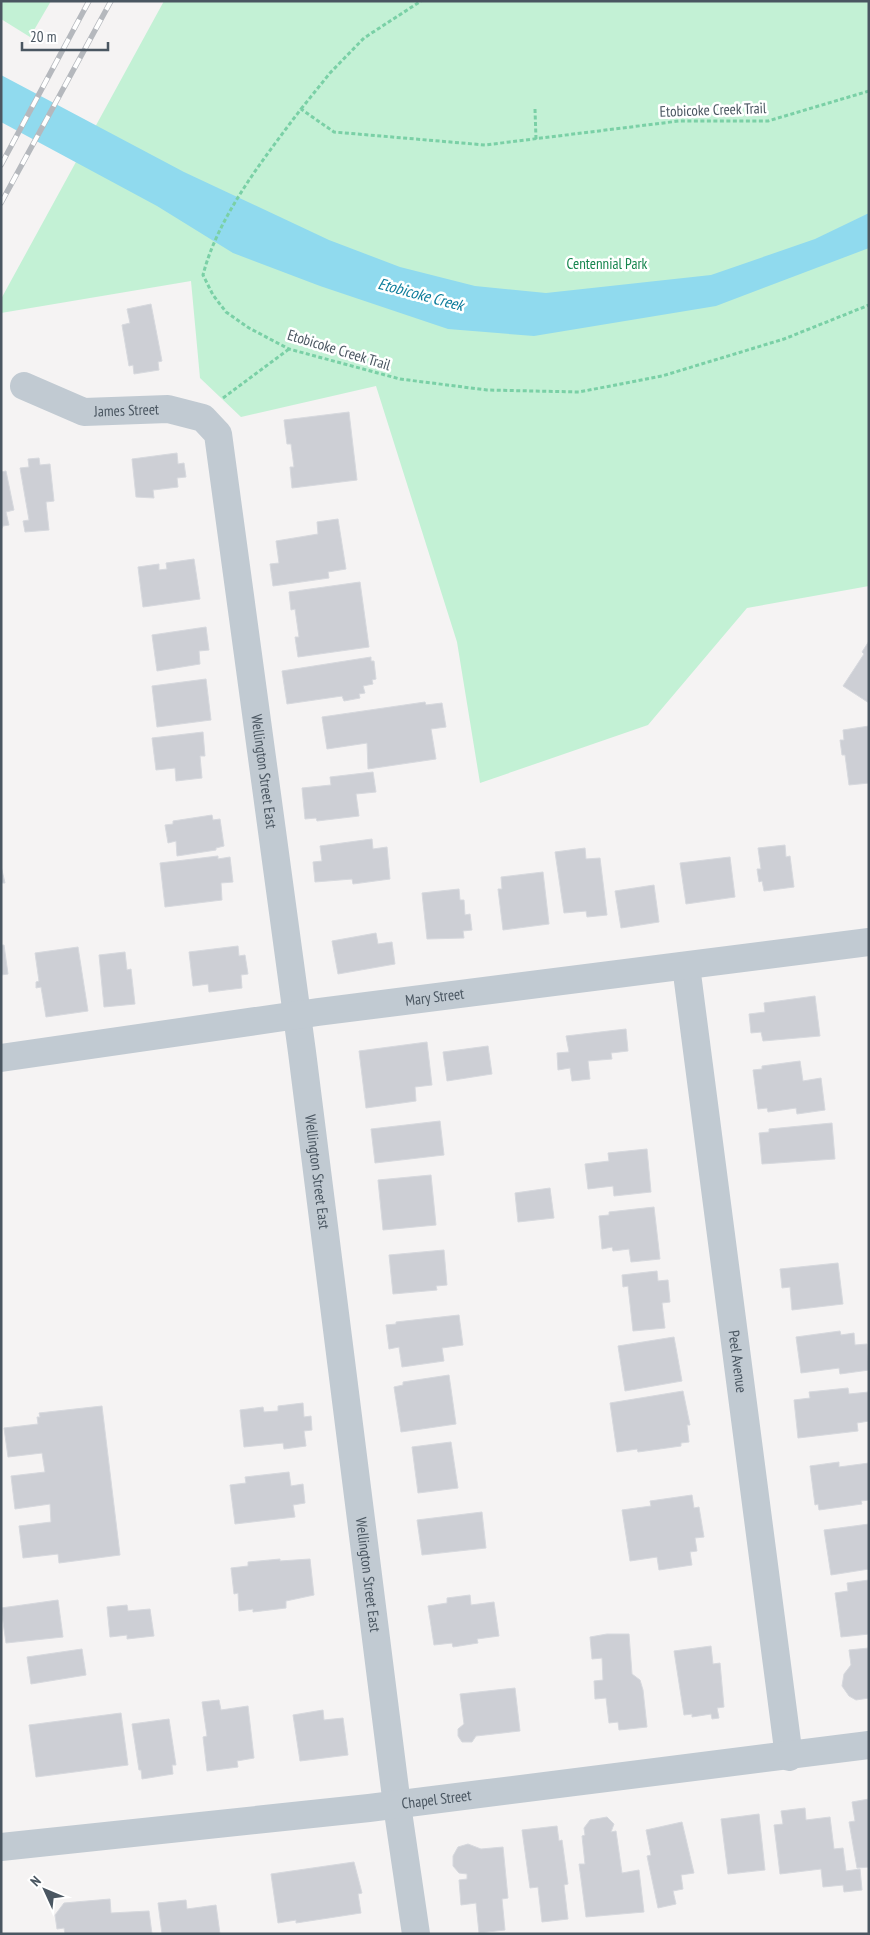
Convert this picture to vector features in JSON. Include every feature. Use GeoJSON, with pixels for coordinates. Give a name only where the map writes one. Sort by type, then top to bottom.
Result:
{"type":"FeatureCollection","features":[{"type":"Feature","properties":{"kind":"street","name":"James Street"},"geometry":{"type":"LineString","coordinates":[[24,386],[84,412],[168,409],[203,418]]}},
{"type":"Feature","properties":{"kind":"street","name":"Wellington Street East"},"geometry":{"type":"LineString","coordinates":[[203,418],[218,434],[297,1015],[397,1805],[416,1934]]}},
{"type":"Feature","properties":{"kind":"street","name":"Mary Street"},"geometry":{"type":"LineString","coordinates":[[1,1058],[297,1015],[869,942]]}},
{"type":"Feature","properties":{"kind":"street","name":"Peel Avenue"},"geometry":{"type":"LineString","coordinates":[[686,966],[789,1757]]}},
{"type":"Feature","properties":{"kind":"street","name":"Chapel Street"},"geometry":{"type":"LineString","coordinates":[[1,1846],[397,1805],[789,1757],[869,1745]]}},
{"type":"Feature","properties":{"kind":"path"},"geometry":{"type":"LineString","coordinates":[[301,110],[330,72],[364,38],[421,1]]}},
{"type":"Feature","properties":{"kind":"path","name":"Etobicoke Creek Trail"},"geometry":{"type":"LineString","coordinates":[[869,91],[768,121],[679,120],[485,146],[334,132],[301,110],[248,182],[208,255],[203,276],[213,295],[226,312],[249,328],[289,349],[400,379],[487,390],[579,392],[671,373],[784,340],[869,305]]}},
{"type":"Feature","properties":{"kind":"path"},"geometry":{"type":"LineString","coordinates":[[535,109],[536,139]]}},
{"type":"Feature","properties":{"kind":"path"},"geometry":{"type":"LineString","coordinates":[[222,398],[289,349]]}},
{"type":"Feature","properties":{"kind":"green space"},"geometry":{"type":"Polygon","coordinates":[[[1,1],[51,1],[30,37],[1,19],[1,1]]]}},
{"type":"Feature","properties":{"kind":"green space","name":"Centennial Park"},"geometry":{"type":"Polygon","coordinates":[[[164,1],[869,1],[869,586],[747,608],[648,725],[480,783],[457,642],[376,386],[241,417],[200,378],[191,281],[1,313],[1,299],[164,1]]]}},
{"type":"Feature","properties":{"kind":"water","name":"Etobicoke Creek"},"geometry":{"type":"Polygon","coordinates":[[[1,75],[184,172],[329,240],[400,267],[475,286],[546,293],[711,275],[815,239],[869,213],[869,248],[716,306],[534,336],[448,329],[320,286],[233,253],[157,206],[1,122],[1,75]]]}},
{"type":"Feature","properties":{"kind":"building"},"geometry":{"type":"Polygon","coordinates":[[[151,304],[162,361],[158,362],[159,370],[134,374],[133,365],[129,366],[122,325],[130,323],[127,309],[151,304]]]}},
{"type":"Feature","properties":{"kind":"building"},"geometry":{"type":"Polygon","coordinates":[[[349,412],[357,480],[292,488],[290,467],[294,467],[291,444],[287,444],[284,420],[349,412]]]}},
{"type":"Feature","properties":{"kind":"building"},"geometry":{"type":"Polygon","coordinates":[[[177,453],[178,464],[184,463],[186,477],[177,478],[178,487],[153,490],[154,498],[136,497],[132,459],[177,453]]]}},
{"type":"Feature","properties":{"kind":"building"},"geometry":{"type":"Polygon","coordinates":[[[39,458],[40,465],[50,464],[54,501],[46,502],[49,530],[25,532],[23,521],[29,520],[20,468],[29,467],[28,459],[39,458]]]}},
{"type":"Feature","properties":{"kind":"building"},"geometry":{"type":"Polygon","coordinates":[[[6,471],[14,510],[6,512],[9,525],[3,526],[1,530],[1,472],[6,471]]]}},
{"type":"Feature","properties":{"kind":"building"},"geometry":{"type":"Polygon","coordinates":[[[338,519],[346,569],[328,572],[329,578],[273,586],[270,564],[279,563],[276,541],[318,534],[317,522],[338,519]]]}},
{"type":"Feature","properties":{"kind":"building"},"geometry":{"type":"Polygon","coordinates":[[[194,559],[200,599],[143,607],[138,567],[159,564],[159,570],[167,569],[166,563],[194,559]]]}},
{"type":"Feature","properties":{"kind":"building"},"geometry":{"type":"Polygon","coordinates":[[[360,582],[369,647],[298,657],[295,637],[299,637],[295,609],[291,610],[289,592],[360,582]]]}},
{"type":"Feature","properties":{"kind":"building"},"geometry":{"type":"Polygon","coordinates":[[[206,627],[209,650],[199,651],[200,664],[157,671],[152,635],[206,627]]]}},
{"type":"Feature","properties":{"kind":"building"},"geometry":{"type":"Polygon","coordinates":[[[869,641],[869,703],[843,686],[864,654],[862,652],[869,641]]]}},
{"type":"Feature","properties":{"kind":"building"},"geometry":{"type":"Polygon","coordinates":[[[371,657],[371,661],[374,661],[376,679],[372,680],[373,684],[363,686],[365,693],[359,694],[360,698],[344,701],[342,696],[287,704],[282,671],[371,657]]]}},
{"type":"Feature","properties":{"kind":"building"},"geometry":{"type":"Polygon","coordinates":[[[206,679],[211,720],[157,727],[152,686],[206,679]]]}},
{"type":"Feature","properties":{"kind":"building"},"geometry":{"type":"Polygon","coordinates":[[[425,702],[426,705],[442,703],[446,727],[431,729],[436,759],[368,769],[367,743],[327,749],[322,717],[425,702]]]}},
{"type":"Feature","properties":{"kind":"building"},"geometry":{"type":"Polygon","coordinates":[[[869,726],[869,783],[849,785],[845,755],[842,755],[840,740],[844,740],[843,730],[869,726]]]}},
{"type":"Feature","properties":{"kind":"building"},"geometry":{"type":"Polygon","coordinates":[[[203,732],[205,756],[200,756],[202,778],[176,781],[175,768],[156,770],[152,738],[203,732]]]}},
{"type":"Feature","properties":{"kind":"building"},"geometry":{"type":"Polygon","coordinates":[[[373,772],[376,792],[356,794],[359,816],[317,821],[316,818],[305,819],[302,788],[331,785],[330,777],[373,772]]]}},
{"type":"Feature","properties":{"kind":"building"},"geometry":{"type":"Polygon","coordinates":[[[212,815],[213,820],[220,819],[224,846],[216,848],[216,850],[177,856],[176,841],[168,843],[165,825],[173,824],[173,821],[212,815]]]}},
{"type":"Feature","properties":{"kind":"building"},"geometry":{"type":"Polygon","coordinates":[[[372,839],[373,849],[387,847],[390,879],[353,884],[352,879],[315,882],[313,862],[322,861],[320,846],[372,839]]]}},
{"type":"Feature","properties":{"kind":"building"},"geometry":{"type":"Polygon","coordinates":[[[785,845],[786,857],[790,856],[794,887],[764,891],[762,881],[759,882],[757,869],[761,869],[758,848],[785,845]]]}},
{"type":"Feature","properties":{"kind":"building"},"geometry":{"type":"Polygon","coordinates":[[[585,848],[586,859],[600,858],[607,915],[587,917],[586,911],[564,913],[555,852],[585,848]]]}},
{"type":"Feature","properties":{"kind":"building"},"geometry":{"type":"Polygon","coordinates":[[[218,856],[218,859],[230,857],[233,882],[221,883],[222,900],[165,907],[160,863],[218,856]]]}},
{"type":"Feature","properties":{"kind":"building"},"geometry":{"type":"Polygon","coordinates":[[[730,857],[735,897],[686,904],[680,863],[730,857]]]}},
{"type":"Feature","properties":{"kind":"building"},"geometry":{"type":"Polygon","coordinates":[[[1,866],[5,883],[1,883],[1,866]]]}},
{"type":"Feature","properties":{"kind":"building"},"geometry":{"type":"Polygon","coordinates":[[[543,872],[549,924],[503,930],[498,889],[502,889],[501,877],[543,872]]]}},
{"type":"Feature","properties":{"kind":"building"},"geometry":{"type":"Polygon","coordinates":[[[654,885],[659,922],[621,928],[615,891],[654,885]]]}},
{"type":"Feature","properties":{"kind":"building"},"geometry":{"type":"Polygon","coordinates":[[[459,889],[460,900],[464,900],[465,915],[470,914],[472,930],[463,931],[464,938],[427,939],[422,893],[459,889]]]}},
{"type":"Feature","properties":{"kind":"building"},"geometry":{"type":"Polygon","coordinates":[[[376,933],[378,944],[392,942],[395,964],[338,974],[332,941],[376,933]]]}},
{"type":"Feature","properties":{"kind":"building"},"geometry":{"type":"Polygon","coordinates":[[[1,945],[4,945],[8,974],[1,975],[1,945]]]}},
{"type":"Feature","properties":{"kind":"building"},"geometry":{"type":"Polygon","coordinates":[[[238,946],[239,956],[245,955],[248,974],[241,975],[242,988],[209,992],[208,984],[193,986],[189,952],[238,946]]]}},
{"type":"Feature","properties":{"kind":"building"},"geometry":{"type":"Polygon","coordinates":[[[78,947],[88,1011],[46,1017],[41,987],[36,988],[36,982],[39,981],[35,953],[78,947]]]}},
{"type":"Feature","properties":{"kind":"building"},"geometry":{"type":"Polygon","coordinates":[[[125,952],[127,970],[131,969],[135,1004],[104,1007],[99,955],[125,952]]]}},
{"type":"Feature","properties":{"kind":"building"},"geometry":{"type":"Polygon","coordinates":[[[815,996],[820,1036],[763,1041],[761,1032],[751,1033],[749,1014],[765,1012],[764,1003],[815,996]]]}},
{"type":"Feature","properties":{"kind":"building"},"geometry":{"type":"Polygon","coordinates":[[[626,1029],[628,1051],[611,1053],[612,1059],[588,1061],[590,1079],[572,1081],[570,1068],[558,1070],[557,1053],[569,1052],[566,1036],[626,1029]]]}},
{"type":"Feature","properties":{"kind":"building"},"geometry":{"type":"Polygon","coordinates":[[[427,1042],[432,1085],[415,1087],[416,1101],[366,1108],[359,1051],[427,1042]]]}},
{"type":"Feature","properties":{"kind":"building"},"geometry":{"type":"Polygon","coordinates":[[[488,1046],[492,1074],[447,1081],[443,1052],[488,1046]]]}},
{"type":"Feature","properties":{"kind":"building"},"geometry":{"type":"Polygon","coordinates":[[[800,1061],[803,1081],[821,1078],[825,1110],[797,1114],[796,1108],[768,1112],[767,1108],[758,1109],[753,1070],[762,1069],[762,1066],[800,1061]]]}},
{"type":"Feature","properties":{"kind":"building"},"geometry":{"type":"Polygon","coordinates":[[[440,1121],[444,1155],[375,1163],[371,1129],[440,1121]]]}},
{"type":"Feature","properties":{"kind":"building"},"geometry":{"type":"Polygon","coordinates":[[[832,1123],[835,1159],[762,1164],[759,1133],[769,1132],[769,1129],[832,1123]]]}},
{"type":"Feature","properties":{"kind":"building"},"geometry":{"type":"Polygon","coordinates":[[[647,1149],[651,1192],[614,1196],[613,1186],[588,1189],[585,1164],[609,1161],[608,1153],[647,1149]]]}},
{"type":"Feature","properties":{"kind":"building"},"geometry":{"type":"Polygon","coordinates":[[[431,1175],[436,1225],[383,1230],[378,1180],[431,1175]]]}},
{"type":"Feature","properties":{"kind":"building"},"geometry":{"type":"Polygon","coordinates":[[[550,1188],[554,1218],[518,1222],[515,1193],[550,1188]]]}},
{"type":"Feature","properties":{"kind":"building"},"geometry":{"type":"Polygon","coordinates":[[[654,1207],[660,1259],[631,1262],[629,1249],[613,1251],[612,1247],[602,1249],[599,1216],[609,1215],[609,1212],[654,1207]]]}},
{"type":"Feature","properties":{"kind":"building"},"geometry":{"type":"Polygon","coordinates":[[[444,1250],[447,1285],[436,1286],[437,1290],[393,1294],[389,1255],[444,1250]]]}},
{"type":"Feature","properties":{"kind":"building"},"geometry":{"type":"Polygon","coordinates":[[[838,1263],[843,1304],[792,1310],[790,1287],[782,1288],[780,1269],[838,1263]]]}},
{"type":"Feature","properties":{"kind":"building"},"geometry":{"type":"Polygon","coordinates":[[[657,1271],[658,1281],[668,1280],[670,1302],[662,1303],[665,1328],[633,1331],[628,1286],[623,1287],[622,1275],[657,1271]]]}},
{"type":"Feature","properties":{"kind":"building"},"geometry":{"type":"Polygon","coordinates":[[[459,1315],[463,1345],[442,1348],[444,1361],[402,1367],[399,1347],[389,1349],[386,1325],[396,1324],[396,1322],[459,1315]]]}},
{"type":"Feature","properties":{"kind":"building"},"geometry":{"type":"Polygon","coordinates":[[[840,1331],[841,1335],[854,1333],[855,1345],[867,1344],[869,1370],[840,1374],[839,1368],[801,1373],[796,1337],[840,1331]]]}},
{"type":"Feature","properties":{"kind":"building"},"geometry":{"type":"Polygon","coordinates":[[[674,1337],[682,1381],[625,1391],[618,1346],[674,1337]]]}},
{"type":"Feature","properties":{"kind":"building"},"geometry":{"type":"Polygon","coordinates":[[[449,1375],[456,1424],[401,1432],[394,1387],[403,1385],[403,1382],[449,1375]]]}},
{"type":"Feature","properties":{"kind":"building"},"geometry":{"type":"Polygon","coordinates":[[[848,1388],[849,1394],[869,1392],[869,1421],[857,1423],[858,1431],[798,1438],[794,1400],[810,1398],[809,1392],[848,1388]]]}},
{"type":"Feature","properties":{"kind":"building"},"geometry":{"type":"Polygon","coordinates":[[[683,1391],[690,1425],[687,1425],[689,1442],[681,1443],[681,1446],[638,1452],[637,1449],[617,1452],[610,1403],[683,1391]]]}},
{"type":"Feature","properties":{"kind":"building"},"geometry":{"type":"Polygon","coordinates":[[[303,1403],[304,1417],[311,1416],[312,1430],[304,1431],[306,1446],[284,1449],[283,1443],[244,1447],[240,1410],[263,1407],[264,1412],[278,1411],[278,1406],[303,1403]]]}},
{"type":"Feature","properties":{"kind":"building"},"geometry":{"type":"Polygon","coordinates":[[[102,1406],[120,1555],[59,1563],[58,1554],[23,1558],[19,1526],[51,1522],[50,1504],[15,1509],[11,1476],[45,1472],[42,1453],[8,1457],[4,1428],[38,1424],[37,1417],[40,1417],[39,1413],[102,1406]]]}},
{"type":"Feature","properties":{"kind":"building"},"geometry":{"type":"Polygon","coordinates":[[[451,1442],[458,1488],[418,1493],[412,1447],[451,1442]]]}},
{"type":"Feature","properties":{"kind":"building"},"geometry":{"type":"Polygon","coordinates":[[[839,1462],[839,1467],[869,1463],[869,1500],[861,1501],[862,1504],[819,1510],[818,1504],[815,1505],[810,1466],[839,1462]]]}},
{"type":"Feature","properties":{"kind":"building"},"geometry":{"type":"Polygon","coordinates":[[[289,1472],[291,1486],[303,1484],[305,1503],[293,1505],[295,1517],[235,1524],[230,1485],[246,1483],[245,1477],[289,1472]]]}},
{"type":"Feature","properties":{"kind":"building"},"geometry":{"type":"Polygon","coordinates":[[[692,1495],[694,1508],[699,1507],[704,1537],[695,1538],[697,1551],[690,1552],[692,1565],[659,1570],[657,1557],[630,1561],[622,1510],[651,1506],[650,1501],[692,1495]]]}},
{"type":"Feature","properties":{"kind":"building"},"geometry":{"type":"Polygon","coordinates":[[[482,1512],[486,1548],[422,1555],[417,1520],[482,1512]]]}},
{"type":"Feature","properties":{"kind":"building"},"geometry":{"type":"Polygon","coordinates":[[[869,1524],[869,1569],[831,1575],[824,1530],[869,1524]]]}},
{"type":"Feature","properties":{"kind":"building"},"geometry":{"type":"Polygon","coordinates":[[[280,1559],[280,1561],[310,1559],[314,1595],[286,1601],[286,1608],[253,1612],[253,1609],[239,1611],[238,1593],[234,1594],[231,1568],[248,1566],[248,1562],[280,1559]]]}},
{"type":"Feature","properties":{"kind":"building"},"geometry":{"type":"Polygon","coordinates":[[[869,1580],[869,1634],[841,1637],[835,1593],[848,1591],[847,1583],[869,1580]]]}},
{"type":"Feature","properties":{"kind":"building"},"geometry":{"type":"Polygon","coordinates":[[[470,1595],[471,1605],[494,1602],[499,1636],[477,1639],[478,1643],[453,1647],[452,1643],[434,1645],[428,1606],[447,1603],[447,1598],[470,1595]]]}},
{"type":"Feature","properties":{"kind":"building"},"geometry":{"type":"Polygon","coordinates":[[[58,1600],[63,1637],[6,1643],[1,1608],[58,1600]]]}},
{"type":"Feature","properties":{"kind":"building"},"geometry":{"type":"Polygon","coordinates":[[[127,1605],[128,1611],[150,1609],[154,1636],[127,1639],[127,1635],[110,1637],[107,1607],[127,1605]]]}},
{"type":"Feature","properties":{"kind":"building"},"geometry":{"type":"Polygon","coordinates":[[[607,1634],[629,1634],[632,1674],[640,1680],[643,1690],[647,1727],[619,1730],[618,1722],[609,1723],[606,1698],[595,1699],[594,1681],[603,1680],[602,1658],[592,1659],[590,1637],[607,1634]]]}},
{"type":"Feature","properties":{"kind":"building"},"geometry":{"type":"Polygon","coordinates":[[[711,1646],[713,1664],[720,1663],[724,1707],[717,1708],[719,1718],[712,1719],[711,1714],[692,1717],[692,1714],[684,1715],[674,1651],[711,1646]]]}},
{"type":"Feature","properties":{"kind":"building"},"geometry":{"type":"Polygon","coordinates":[[[869,1648],[869,1698],[856,1700],[849,1696],[842,1686],[844,1674],[851,1665],[849,1650],[869,1648]]]}},
{"type":"Feature","properties":{"kind":"building"},"geometry":{"type":"Polygon","coordinates":[[[82,1649],[86,1675],[31,1684],[27,1657],[82,1649]]]}},
{"type":"Feature","properties":{"kind":"building"},"geometry":{"type":"Polygon","coordinates":[[[515,1688],[520,1731],[476,1736],[472,1742],[462,1742],[458,1736],[458,1729],[464,1724],[460,1694],[515,1688]]]}},
{"type":"Feature","properties":{"kind":"building"},"geometry":{"type":"Polygon","coordinates":[[[219,1700],[221,1710],[248,1706],[254,1758],[237,1761],[238,1767],[207,1771],[203,1737],[207,1736],[202,1702],[219,1700]]]}},
{"type":"Feature","properties":{"kind":"building"},"geometry":{"type":"Polygon","coordinates":[[[323,1710],[324,1720],[343,1718],[348,1755],[300,1761],[293,1715],[323,1710]]]}},
{"type":"Feature","properties":{"kind":"building"},"geometry":{"type":"Polygon","coordinates":[[[121,1713],[128,1765],[36,1777],[29,1725],[121,1713]]]}},
{"type":"Feature","properties":{"kind":"building"},"geometry":{"type":"Polygon","coordinates":[[[169,1719],[176,1765],[172,1765],[173,1774],[142,1779],[132,1724],[169,1719]]]}},
{"type":"Feature","properties":{"kind":"building"},"geometry":{"type":"Polygon","coordinates":[[[869,1799],[869,1867],[857,1868],[849,1822],[855,1821],[852,1802],[869,1799]]]}},
{"type":"Feature","properties":{"kind":"building"},"geometry":{"type":"Polygon","coordinates":[[[805,1808],[806,1820],[830,1817],[834,1849],[843,1848],[846,1871],[860,1869],[862,1890],[844,1892],[843,1885],[823,1887],[821,1869],[780,1874],[774,1825],[783,1824],[781,1811],[805,1808]]]}},
{"type":"Feature","properties":{"kind":"building"},"geometry":{"type":"Polygon","coordinates":[[[759,1814],[765,1870],[728,1874],[721,1819],[759,1814]]]}},
{"type":"Feature","properties":{"kind":"building"},"geometry":{"type":"Polygon","coordinates":[[[607,1817],[614,1824],[611,1832],[616,1831],[622,1873],[639,1870],[644,1912],[586,1917],[579,1864],[585,1864],[582,1836],[585,1835],[584,1828],[590,1820],[607,1817]]]}},
{"type":"Feature","properties":{"kind":"building"},"geometry":{"type":"Polygon","coordinates":[[[682,1822],[694,1873],[681,1875],[683,1889],[673,1891],[676,1904],[658,1908],[647,1856],[651,1855],[646,1830],[682,1822]]]}},
{"type":"Feature","properties":{"kind":"building"},"geometry":{"type":"Polygon","coordinates":[[[557,1826],[559,1841],[562,1840],[568,1884],[564,1885],[568,1919],[542,1922],[538,1887],[530,1888],[522,1830],[557,1826]]]}},
{"type":"Feature","properties":{"kind":"building"},"geometry":{"type":"Polygon","coordinates":[[[468,1844],[481,1849],[503,1847],[508,1898],[502,1899],[505,1930],[479,1933],[476,1903],[461,1905],[459,1880],[467,1879],[467,1874],[459,1873],[453,1866],[453,1856],[458,1847],[468,1844]]]}},
{"type":"Feature","properties":{"kind":"building"},"geometry":{"type":"Polygon","coordinates":[[[354,1862],[362,1893],[358,1894],[361,1913],[296,1923],[296,1920],[278,1923],[271,1874],[354,1862]]]}},
{"type":"Feature","properties":{"kind":"building"},"geometry":{"type":"Polygon","coordinates":[[[110,1899],[111,1913],[149,1911],[152,1934],[65,1934],[64,1928],[57,1929],[55,1915],[64,1903],[110,1899]]]}},
{"type":"Feature","properties":{"kind":"building"},"geometry":{"type":"Polygon","coordinates":[[[186,1900],[187,1909],[216,1905],[220,1934],[162,1934],[158,1903],[186,1900]]]}},
{"type":"Feature","properties":{"kind":"railway"},"geometry":{"type":"LineString","coordinates":[[1,165],[89,1]]}},
{"type":"Feature","properties":{"kind":"railway"},"geometry":{"type":"LineString","coordinates":[[1,203],[111,1]]}}]}
